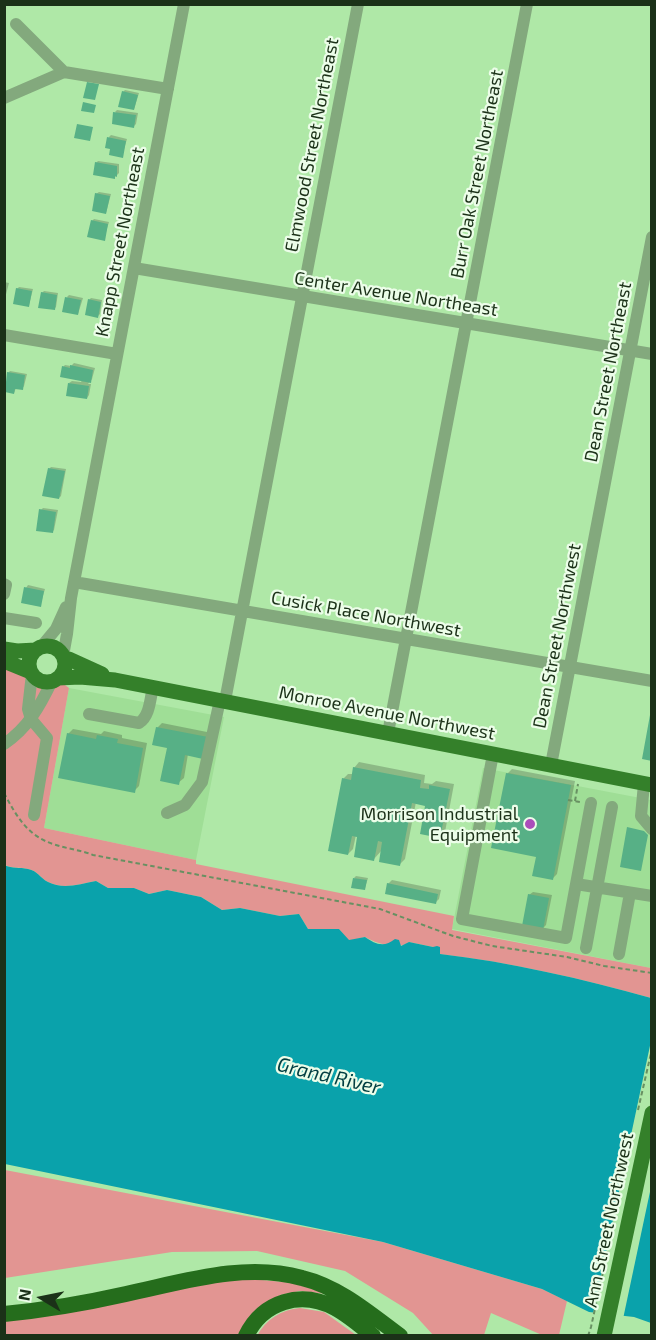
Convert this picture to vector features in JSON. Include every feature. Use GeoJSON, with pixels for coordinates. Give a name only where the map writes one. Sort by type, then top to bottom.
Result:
{"type":"FeatureCollection","features":[{"type":"Feature","properties":{"kind":"highway"},"geometry":{"type":"LineString","coordinates":[[4,1314],[39,1311],[89,1302],[200,1278],[242,1272],[267,1272],[302,1278],[335,1290],[400,1335]]}},
{"type":"Feature","properties":{"kind":"highway"},"geometry":{"type":"LineString","coordinates":[[246,1335],[258,1317],[268,1309],[286,1300],[302,1299],[318,1301],[335,1308],[373,1335]]}},
{"type":"Feature","properties":{"kind":"main road"},"geometry":{"type":"LineString","coordinates":[[4,649],[17,651],[51,647],[63,657],[64,669],[55,680],[39,680],[32,673],[4,661]]}},
{"type":"Feature","properties":{"kind":"main road"},"geometry":{"type":"LineString","coordinates":[[32,673],[29,663],[38,649]]}},
{"type":"Feature","properties":{"kind":"main road","name":"Monroe Avenue Northwest"},"geometry":{"type":"LineString","coordinates":[[63,657],[115,680]]}},
{"type":"Feature","properties":{"kind":"main road","name":"Monroe Avenue Northwest"},"geometry":{"type":"LineString","coordinates":[[55,680],[80,677],[115,680],[648,785]]}},
{"type":"Feature","properties":{"kind":"main road","name":"Ann Street Northwest"},"geometry":{"type":"LineString","coordinates":[[604,1335],[601,1316],[651,1113]]}},
{"type":"Feature","properties":{"kind":"street","name":"Knapp Street Northeast"},"geometry":{"type":"LineString","coordinates":[[71,598],[184,4]]}},
{"type":"Feature","properties":{"kind":"street","name":"Elmwood Street Northeast"},"geometry":{"type":"LineString","coordinates":[[167,813],[185,805],[202,782],[223,701],[243,612],[358,4]]}},
{"type":"Feature","properties":{"kind":"street","name":"Burr Oak Street Northeast"},"geometry":{"type":"LineString","coordinates":[[388,733],[527,4]]}},
{"type":"Feature","properties":{"kind":"street"},"geometry":{"type":"LineString","coordinates":[[16,24],[64,72]]}},
{"type":"Feature","properties":{"kind":"street"},"geometry":{"type":"LineString","coordinates":[[4,98],[64,72],[168,89]]}},
{"type":"Feature","properties":{"kind":"street","name":"Dean Street Northeast"},"geometry":{"type":"LineString","coordinates":[[599,514],[651,237]]}},
{"type":"Feature","properties":{"kind":"street","name":"Center Avenue Northeast"},"geometry":{"type":"LineString","coordinates":[[134,268],[651,354]]}},
{"type":"Feature","properties":{"kind":"street"},"geometry":{"type":"LineString","coordinates":[[4,335],[117,354]]}},
{"type":"Feature","properties":{"kind":"street","name":"Dean Street Northwest"},"geometry":{"type":"LineString","coordinates":[[551,765],[599,514]]}},
{"type":"Feature","properties":{"kind":"street","name":"Cusick Place Northwest"},"geometry":{"type":"LineString","coordinates":[[74,582],[651,681]]}},
{"type":"Feature","properties":{"kind":"street"},"geometry":{"type":"LineString","coordinates":[[4,584],[6,585],[4,594]]}},
{"type":"Feature","properties":{"kind":"street"},"geometry":{"type":"LineString","coordinates":[[38,649],[56,629],[71,598]]}},
{"type":"Feature","properties":{"kind":"street"},"geometry":{"type":"LineString","coordinates":[[63,657],[71,598]]}},
{"type":"Feature","properties":{"kind":"street"},"geometry":{"type":"LineString","coordinates":[[4,618],[36,623]]}},
{"type":"Feature","properties":{"kind":"street"},"geometry":{"type":"LineString","coordinates":[[32,673],[28,709],[31,719],[47,738],[34,815]]}},
{"type":"Feature","properties":{"kind":"street"},"geometry":{"type":"LineString","coordinates":[[4,744],[15,737],[39,711],[55,680]]}},
{"type":"Feature","properties":{"kind":"street"},"geometry":{"type":"LineString","coordinates":[[89,714],[139,723],[145,720],[153,687]]}},
{"type":"Feature","properties":{"kind":"street"},"geometry":{"type":"LineString","coordinates":[[493,754],[462,919],[566,938],[591,803]]}},
{"type":"Feature","properties":{"kind":"street"},"geometry":{"type":"LineString","coordinates":[[648,785],[640,816],[651,829]]}},
{"type":"Feature","properties":{"kind":"street"},"geometry":{"type":"LineString","coordinates":[[586,948],[612,807]]}},
{"type":"Feature","properties":{"kind":"street"},"geometry":{"type":"LineString","coordinates":[[576,884],[651,896]]}},
{"type":"Feature","properties":{"kind":"street"},"geometry":{"type":"LineString","coordinates":[[619,954],[630,893]]}},
{"type":"Feature","properties":{"kind":"path"},"geometry":{"type":"LineString","coordinates":[[575,801],[578,784]]}},
{"type":"Feature","properties":{"kind":"path"},"geometry":{"type":"LineString","coordinates":[[4,793],[18,819],[28,831],[41,840],[55,845],[93,855],[380,909],[453,936],[492,946],[556,955],[604,966],[651,973]]}},
{"type":"Feature","properties":{"kind":"path"},"geometry":{"type":"LineString","coordinates":[[588,1335],[601,1316]]}},
{"type":"Feature","properties":{"kind":"shaded area"},"geometry":{"type":"Polygon","coordinates":[[[5,665],[40,685],[65,685],[69,688],[44,828],[196,860],[196,864],[454,916],[452,930],[651,968],[651,998],[546,972],[439,954],[433,947],[409,942],[405,945],[393,946],[365,937],[349,941],[339,929],[308,929],[299,914],[280,916],[240,908],[222,910],[201,897],[167,890],[149,894],[134,888],[108,888],[96,881],[60,886],[48,882],[31,870],[5,865],[5,665]]]}},
{"type":"Feature","properties":{"kind":"shaded area"},"geometry":{"type":"Polygon","coordinates":[[[69,688],[224,717],[196,860],[44,828],[69,688]]]}},
{"type":"Feature","properties":{"kind":"shaded area"},"geometry":{"type":"Polygon","coordinates":[[[483,768],[651,800],[651,968],[452,929],[483,768]]]}},
{"type":"Feature","properties":{"kind":"shaded area"},"geometry":{"type":"Polygon","coordinates":[[[5,1170],[383,1242],[542,1289],[567,1301],[559,1335],[542,1335],[491,1313],[484,1335],[434,1336],[413,1313],[345,1271],[257,1251],[172,1252],[5,1278],[5,1170]]]}},
{"type":"Feature","properties":{"kind":"shaded area"},"geometry":{"type":"Polygon","coordinates":[[[251,1279],[295,1283],[327,1294],[300,1291],[280,1295],[240,1335],[5,1336],[5,1319],[219,1281],[251,1279]]]}},
{"type":"Feature","properties":{"kind":"shaded area"},"geometry":{"type":"Polygon","coordinates":[[[300,1308],[324,1312],[356,1335],[257,1336],[275,1316],[300,1308]]]}},
{"type":"Feature","properties":{"kind":"water","name":"Grand River"},"geometry":{"type":"Polygon","coordinates":[[[4,865],[31,870],[48,882],[60,886],[96,881],[108,888],[134,888],[149,894],[167,890],[201,897],[222,910],[240,908],[280,916],[299,914],[308,929],[339,929],[349,940],[365,937],[383,944],[395,939],[399,940],[401,946],[409,942],[437,946],[440,947],[440,954],[546,972],[651,998],[651,1323],[634,1317],[589,1312],[542,1289],[383,1242],[5,1164],[4,865]]]}},
{"type":"Feature","properties":{"kind":"pier"},"geometry":{"type":"Polygon","coordinates":[[[651,1041],[651,1187],[623,1319],[603,1317],[593,1314],[651,1041]]]}},
{"type":"Feature","properties":{"kind":"building"},"geometry":{"type":"Polygon","coordinates":[[[87,82],[99,84],[95,100],[83,98],[87,82]]]}},
{"type":"Feature","properties":{"kind":"building"},"geometry":{"type":"Polygon","coordinates":[[[122,91],[138,95],[134,110],[118,107],[122,91]]]}},
{"type":"Feature","properties":{"kind":"building"},"geometry":{"type":"Polygon","coordinates":[[[83,102],[96,105],[94,113],[81,111],[83,102]]]}},
{"type":"Feature","properties":{"kind":"building"},"geometry":{"type":"Polygon","coordinates":[[[113,112],[136,115],[134,128],[112,124],[113,112]]]}},
{"type":"Feature","properties":{"kind":"building"},"geometry":{"type":"Polygon","coordinates":[[[77,124],[93,127],[90,141],[74,138],[77,124]]]}},
{"type":"Feature","properties":{"kind":"building"},"geometry":{"type":"Polygon","coordinates":[[[107,137],[126,141],[123,158],[109,155],[110,149],[105,148],[107,137]]]}},
{"type":"Feature","properties":{"kind":"building"},"geometry":{"type":"Polygon","coordinates":[[[95,162],[117,166],[117,177],[115,176],[115,179],[93,175],[95,162]]]}},
{"type":"Feature","properties":{"kind":"building"},"geometry":{"type":"Polygon","coordinates":[[[95,193],[110,196],[106,214],[92,211],[95,193]]]}},
{"type":"Feature","properties":{"kind":"building"},"geometry":{"type":"Polygon","coordinates":[[[91,220],[108,224],[105,241],[87,237],[91,220]]]}},
{"type":"Feature","properties":{"kind":"building"},"geometry":{"type":"Polygon","coordinates":[[[16,288],[32,291],[29,307],[13,304],[16,288]]]}},
{"type":"Feature","properties":{"kind":"building"},"geometry":{"type":"Polygon","coordinates":[[[41,292],[57,295],[55,310],[38,308],[41,292]]]}},
{"type":"Feature","properties":{"kind":"building"},"geometry":{"type":"Polygon","coordinates":[[[65,297],[81,300],[78,315],[62,312],[65,297]]]}},
{"type":"Feature","properties":{"kind":"building"},"geometry":{"type":"Polygon","coordinates":[[[88,299],[101,302],[98,318],[85,315],[88,299]]]}},
{"type":"Feature","properties":{"kind":"building"},"geometry":{"type":"Polygon","coordinates":[[[70,365],[93,370],[91,383],[60,377],[62,366],[70,368],[70,365]]]}},
{"type":"Feature","properties":{"kind":"building"},"geometry":{"type":"Polygon","coordinates":[[[7,372],[25,375],[23,390],[15,389],[14,394],[5,392],[7,372]]]}},
{"type":"Feature","properties":{"kind":"building"},"geometry":{"type":"Polygon","coordinates":[[[68,383],[89,386],[87,399],[66,396],[68,383]]]}},
{"type":"Feature","properties":{"kind":"building"},"geometry":{"type":"Polygon","coordinates":[[[48,468],[65,471],[59,499],[42,496],[48,468]]]}},
{"type":"Feature","properties":{"kind":"building"},"geometry":{"type":"Polygon","coordinates":[[[39,509],[56,512],[53,533],[36,531],[39,509]]]}},
{"type":"Feature","properties":{"kind":"building"},"geometry":{"type":"Polygon","coordinates":[[[24,587],[44,591],[41,607],[21,603],[24,587]]]}},
{"type":"Feature","properties":{"kind":"building"},"geometry":{"type":"Polygon","coordinates":[[[650,715],[652,715],[652,761],[642,759],[650,715]]]}},
{"type":"Feature","properties":{"kind":"building"},"geometry":{"type":"Polygon","coordinates":[[[156,727],[208,737],[203,759],[185,755],[179,785],[160,781],[167,748],[152,745],[156,727]]]}},
{"type":"Feature","properties":{"kind":"building"},"geometry":{"type":"Polygon","coordinates":[[[67,733],[96,739],[97,735],[118,739],[117,743],[143,748],[135,793],[58,778],[67,733]]]}},
{"type":"Feature","properties":{"kind":"building"},"geometry":{"type":"Polygon","coordinates":[[[353,767],[421,780],[420,788],[429,789],[429,785],[450,789],[440,838],[420,834],[425,806],[412,803],[400,866],[379,862],[382,842],[378,841],[374,861],[354,857],[357,837],[352,836],[348,855],[328,851],[342,778],[351,780],[353,767]]]}},
{"type":"Feature","properties":{"kind":"building","name":"Morrison Industrial Equipment"},"geometry":{"type":"Polygon","coordinates":[[[506,773],[571,785],[553,880],[532,876],[536,857],[491,848],[506,773]]]}},
{"type":"Feature","properties":{"kind":"building"},"geometry":{"type":"Polygon","coordinates":[[[627,827],[644,831],[648,835],[641,871],[620,867],[627,827]]]}},
{"type":"Feature","properties":{"kind":"building"},"geometry":{"type":"Polygon","coordinates":[[[353,878],[367,880],[365,890],[351,888],[353,878]]]}},
{"type":"Feature","properties":{"kind":"building"},"geometry":{"type":"Polygon","coordinates":[[[387,883],[438,894],[436,904],[385,894],[387,883]]]}},
{"type":"Feature","properties":{"kind":"building"},"geometry":{"type":"Polygon","coordinates":[[[528,894],[549,898],[543,930],[522,926],[528,894]]]}},
{"type":"Feature","properties":{"kind":"place","name":"Morrison Industrial Equipment"},"geometry":{"type":"Point","coordinates":[530,824]}}]}
